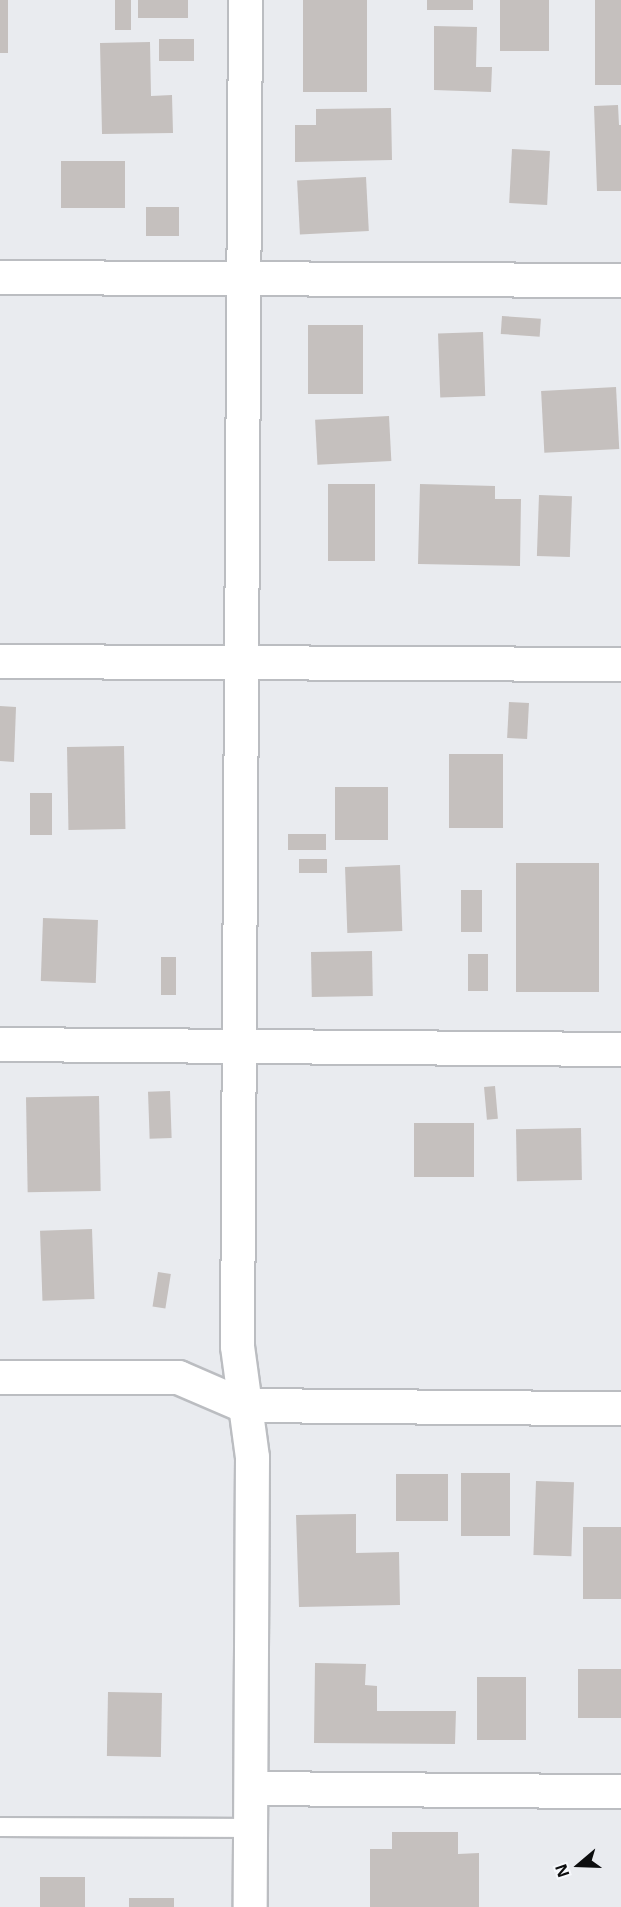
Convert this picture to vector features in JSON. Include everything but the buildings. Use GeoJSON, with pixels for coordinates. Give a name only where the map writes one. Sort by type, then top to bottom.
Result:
{"type":"FeatureCollection","features":[{"type":"Feature","properties":{"kind":"street"},"geometry":{"type":"LineString","coordinates":[[245,0],[237,1346],[243,1405],[252,1457],[250,1907]]}},
{"type":"Feature","properties":{"kind":"street"},"geometry":{"type":"LineString","coordinates":[[0,277],[621,280]]}},
{"type":"Feature","properties":{"kind":"street"},"geometry":{"type":"LineString","coordinates":[[0,661],[621,664]]}},
{"type":"Feature","properties":{"kind":"street"},"geometry":{"type":"LineString","coordinates":[[0,1044],[621,1049]]}},
{"type":"Feature","properties":{"kind":"street"},"geometry":{"type":"LineString","coordinates":[[0,1377],[178,1377],[243,1405],[621,1408]]}},
{"type":"Feature","properties":{"kind":"street"},"geometry":{"type":"LineString","coordinates":[[251,1788],[621,1791]]}},
{"type":"Feature","properties":{"kind":"lane"},"geometry":{"type":"LineString","coordinates":[[0,1827],[251,1828]]}}]}
